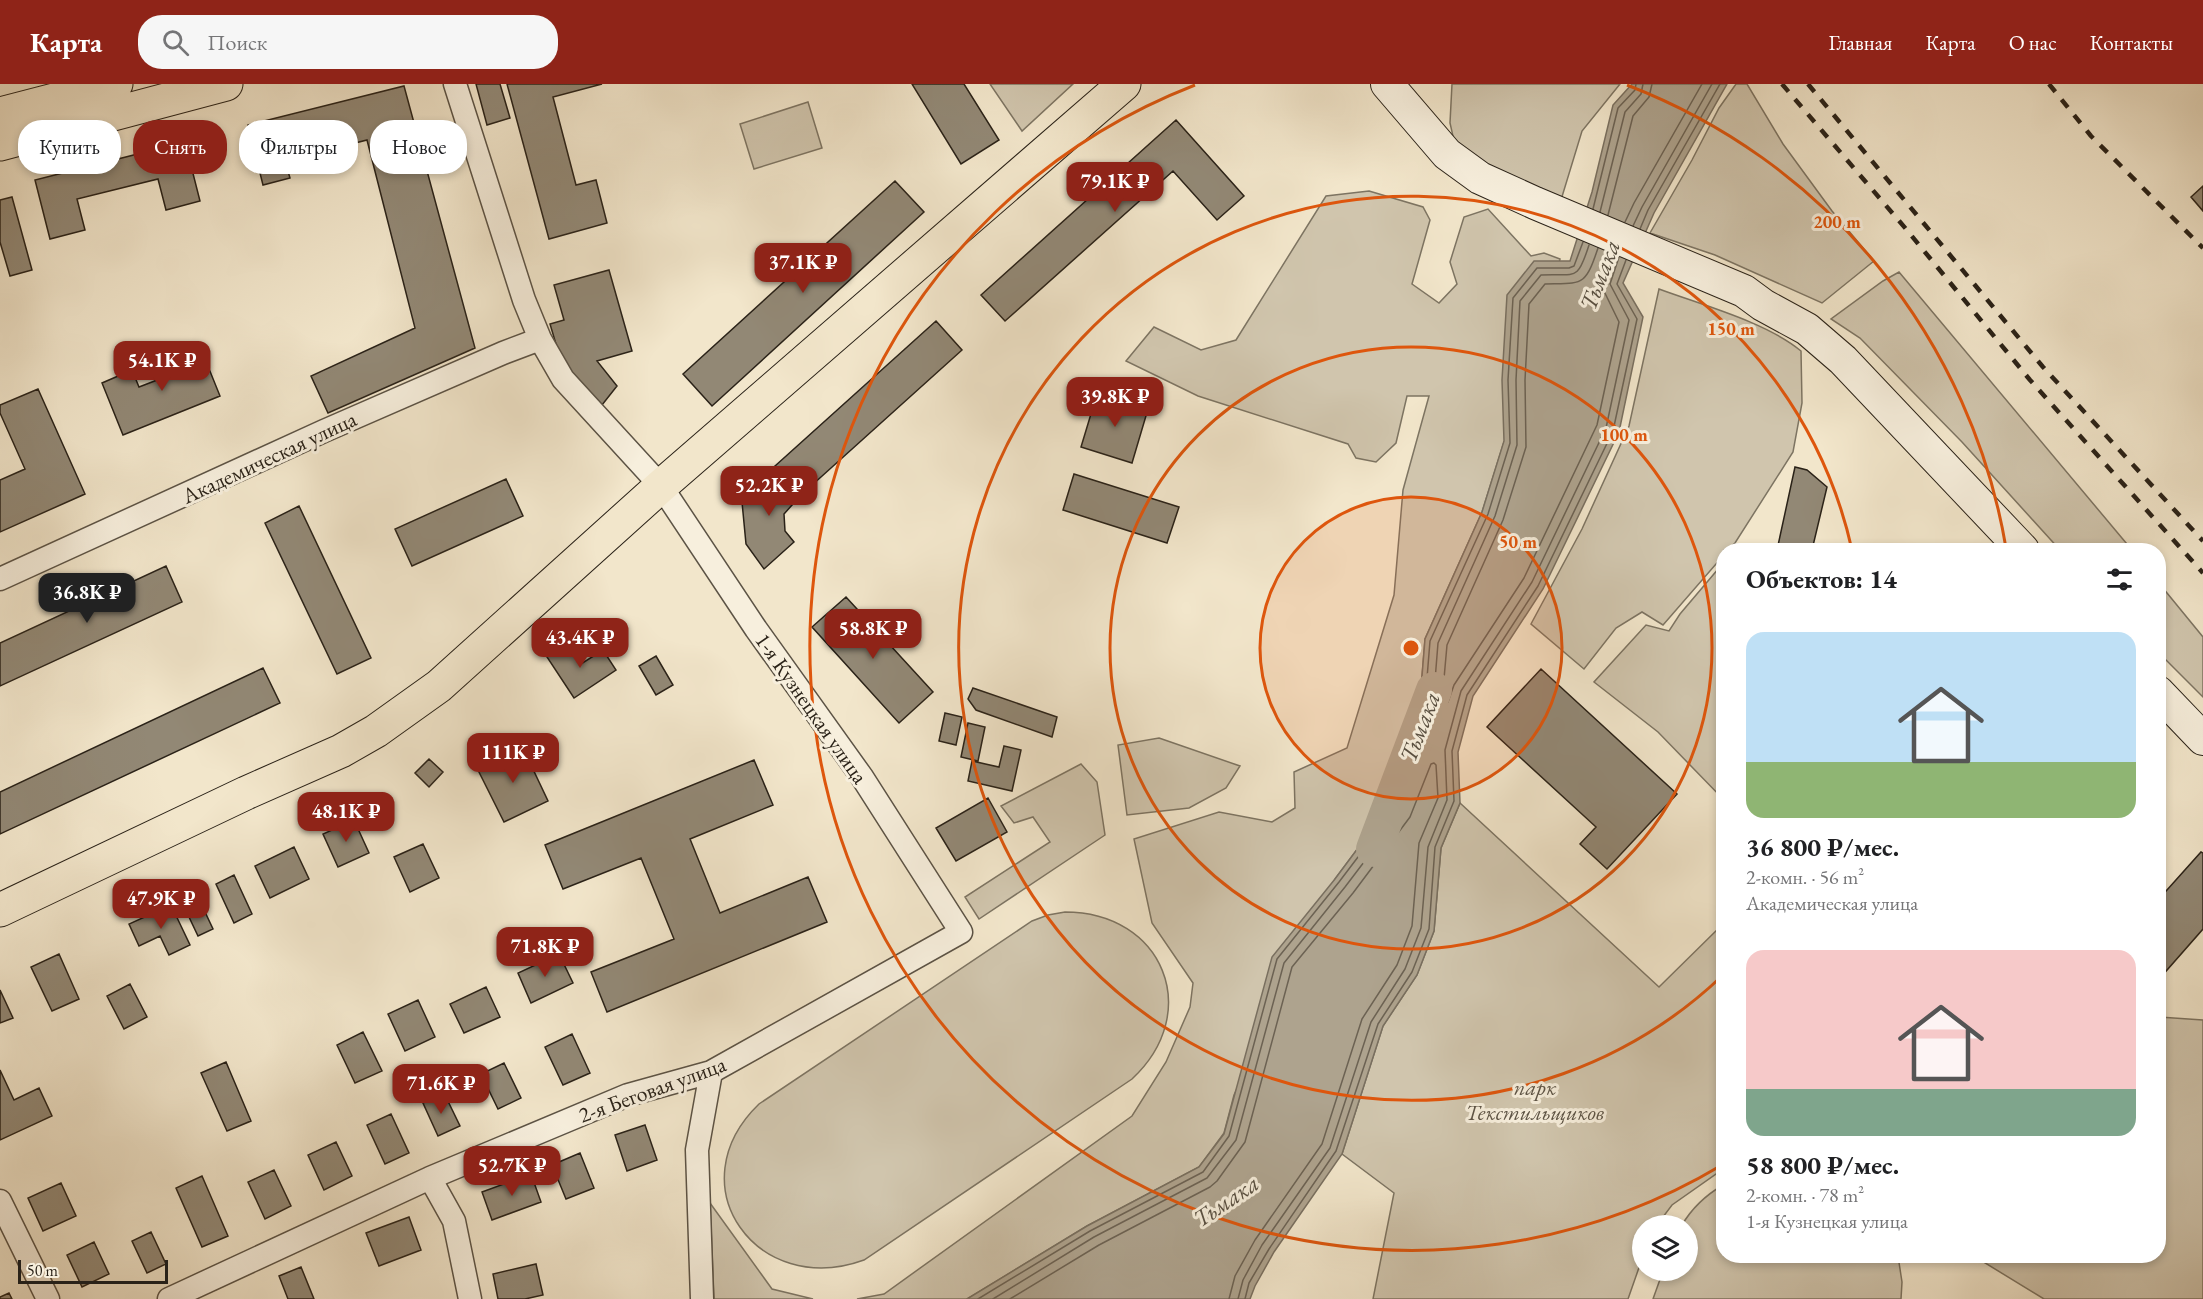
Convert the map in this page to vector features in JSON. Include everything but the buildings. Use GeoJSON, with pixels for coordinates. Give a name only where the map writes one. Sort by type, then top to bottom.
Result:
{"type":"FeatureCollection","features":[{"type":"Feature","properties":{"kind":"main road"},"geometry":{"type":"LineString","coordinates":[[0,114],[116,84]]}},
{"type":"Feature","properties":{"kind":"main road"},"geometry":{"type":"LineString","coordinates":[[0,144],[226,84]]}},
{"type":"Feature","properties":{"kind":"main road"},"geometry":{"type":"LineString","coordinates":[[0,910],[246,793],[341,751],[376,731],[439,686],[661,486],[1124,84]]}},
{"type":"Feature","properties":{"kind":"main road"},"geometry":{"type":"LineString","coordinates":[[1387,84],[1447,154],[1480,178],[1744,291],[1763,305],[1807,329],[1843,360],[2016,543]]}},
{"type":"Feature","properties":{"kind":"main road"},"geometry":{"type":"LineString","coordinates":[[2166,700],[2203,739]]}},
{"type":"Feature","properties":{"kind":"street","name":"1-я Кузнецкая улица"},"geometry":{"type":"LineString","coordinates":[[455,84],[524,300],[540,339],[563,379],[661,486],[756,629],[862,777],[961,932]]}},
{"type":"Feature","properties":{"kind":"street","name":"Академическая улица"},"geometry":{"type":"LineString","coordinates":[[0,579],[324,431],[540,339]]}},
{"type":"Feature","properties":{"kind":"street","name":"2-я Беговая улица"},"geometry":{"type":"LineString","coordinates":[[169,1299],[430,1178],[627,1095],[711,1072],[961,932]]}},
{"type":"Feature","properties":{"kind":"street"},"geometry":{"type":"LineString","coordinates":[[702,1299],[697,1150],[711,1072]]}},
{"type":"Feature","properties":{"kind":"street"},"geometry":{"type":"LineString","coordinates":[[430,1178],[454,1221],[470,1299]]}},
{"type":"Feature","properties":{"kind":"street"},"geometry":{"type":"LineString","coordinates":[[0,1201],[48,1299]]}},
{"type":"Feature","properties":{"kind":"green space"},"geometry":{"type":"Polygon","coordinates":[[[990,84],[1073,84],[1022,131],[990,84]]]}},
{"type":"Feature","properties":{"kind":"green space"},"geometry":{"type":"Polygon","coordinates":[[[1452,84],[1620,84],[1582,131],[1561,200],[1457,154],[1450,123],[1452,84]]]}},
{"type":"Feature","properties":{"kind":"green space"},"geometry":{"type":"Polygon","coordinates":[[[1736,84],[1747,84],[1783,144],[1832,211],[1874,261],[1822,303],[1715,255],[1650,233],[1719,108],[1736,84]]]}},
{"type":"Feature","properties":{"kind":"green space"},"geometry":{"type":"Polygon","coordinates":[[[808,102],[822,148],[754,169],[740,124],[808,102]]]}},
{"type":"Feature","properties":{"kind":"green space"},"geometry":{"type":"Polygon","coordinates":[[[1369,191],[1423,207],[1430,220],[1412,284],[1439,303],[1457,284],[1450,262],[1464,217],[1488,209],[1531,256],[1544,253],[1560,259],[1528,416],[1504,442],[1482,512],[1425,639],[1417,738],[1391,804],[1335,879],[1234,1095],[1224,1133],[1199,1167],[1087,1226],[967,1299],[857,1299],[884,1294],[1132,1116],[1166,1062],[1190,1007],[1193,983],[1152,923],[1134,839],[1219,812],[1272,822],[1295,808],[1294,772],[1347,748],[1394,595],[1403,490],[1429,396],[1407,396],[1396,443],[1376,462],[1356,458],[1348,444],[1198,396],[1126,361],[1154,327],[1201,350],[1236,340],[1326,196],[1369,191]]]}},
{"type":"Feature","properties":{"kind":"green space"},"geometry":{"type":"Polygon","coordinates":[[[1899,272],[2126,543],[2054,543],[1962,442],[1860,338],[1831,319],[1899,272]]]}},
{"type":"Feature","properties":{"kind":"green space"},"geometry":{"type":"Polygon","coordinates":[[[1659,289],[1752,323],[1770,331],[1801,351],[1802,403],[1793,452],[1735,543],[1716,543],[1716,564],[1663,625],[1642,612],[1616,628],[1584,669],[1531,624],[1582,529],[1629,426],[1659,289]]]}},
{"type":"Feature","properties":{"kind":"green space"},"geometry":{"type":"Polygon","coordinates":[[[1716,572],[1716,792],[1658,732],[1594,682],[1646,625],[1669,631],[1680,614],[1716,572]]]}},
{"type":"Feature","properties":{"kind":"green space"},"geometry":{"type":"Polygon","coordinates":[[[2166,592],[2203,637],[2203,697],[2166,660],[2166,592]]]}},
{"type":"Feature","properties":{"kind":"green space"},"geometry":{"type":"Polygon","coordinates":[[[1159,738],[1240,766],[1226,788],[1189,808],[1127,815],[1118,745],[1159,738]]]}},
{"type":"Feature","properties":{"kind":"green space"},"geometry":{"type":"Polygon","coordinates":[[[1081,764],[1097,782],[1105,835],[979,919],[965,897],[1050,842],[1033,817],[1014,823],[1001,806],[1081,764]]]}},
{"type":"Feature","properties":{"kind":"green space","name":"парк Текстильщиков"},"geometry":{"type":"Polygon","coordinates":[[[1460,803],[1659,987],[1716,931],[1716,1174],[1672,1205],[1664,1215],[1632,1215],[1632,1281],[1634,1281],[1628,1299],[1373,1299],[1394,1193],[1342,1154],[1383,1026],[1417,975],[1434,931],[1441,848],[1460,803]]]}},
{"type":"Feature","properties":{"kind":"green space"},"geometry":{"type":"Polygon","coordinates":[[[1065,912],[1099,916],[1127,929],[1148,947],[1162,970],[1168,997],[1166,1025],[1154,1053],[1132,1079],[864,1260],[825,1268],[791,1263],[762,1249],[740,1227],[727,1199],[725,1168],[735,1136],[759,1104],[1032,921],[1065,912]]]}},
{"type":"Feature","properties":{"kind":"green space"},"geometry":{"type":"Polygon","coordinates":[[[2166,1017],[2203,1020],[2203,1299],[2044,1299],[1985,1263],[2166,1263],[2166,1017]]]}},
{"type":"Feature","properties":{"kind":"green space"},"geometry":{"type":"Polygon","coordinates":[[[1716,1190],[1716,1263],[1899,1263],[1902,1282],[1901,1299],[1653,1299],[1659,1281],[1698,1281],[1698,1215],[1689,1215],[1700,1202],[1716,1190]]]}},
{"type":"Feature","properties":{"kind":"green space"},"geometry":{"type":"Polygon","coordinates":[[[710,1203],[772,1289],[813,1299],[714,1299],[710,1203]]]}},
{"type":"Feature","properties":{"kind":"water"},"geometry":{"type":"Polygon","coordinates":[[[1632,84],[1727,84],[1654,213],[1623,283],[1643,317],[1619,432],[1543,589],[1473,696],[1458,752],[1460,803],[1441,848],[1434,931],[1417,975],[1383,1026],[1342,1154],[1274,1252],[1250,1299],[967,1299],[1087,1226],[1199,1167],[1224,1134],[1272,957],[1335,879],[1391,804],[1417,738],[1425,639],[1482,512],[1504,441],[1502,380],[1507,295],[1534,261],[1570,261],[1592,192],[1613,105],[1632,84]]]}},
{"type":"Feature","properties":{"kind":"waterway","name":"Тьмака"},"geometry":{"type":"LineString","coordinates":[[1374,849],[1434,690]]}},
{"type":"Feature","properties":{"kind":"railway"},"geometry":{"type":"LineString","coordinates":[[1782,84],[1906,229],[2030,380],[2203,573]]}},
{"type":"Feature","properties":{"kind":"railway"},"geometry":{"type":"LineString","coordinates":[[1808,84],[2043,367],[2203,541]]}},
{"type":"Feature","properties":{"kind":"railway"},"geometry":{"type":"LineString","coordinates":[[2049,84],[2091,136],[2203,248]]}}]}
